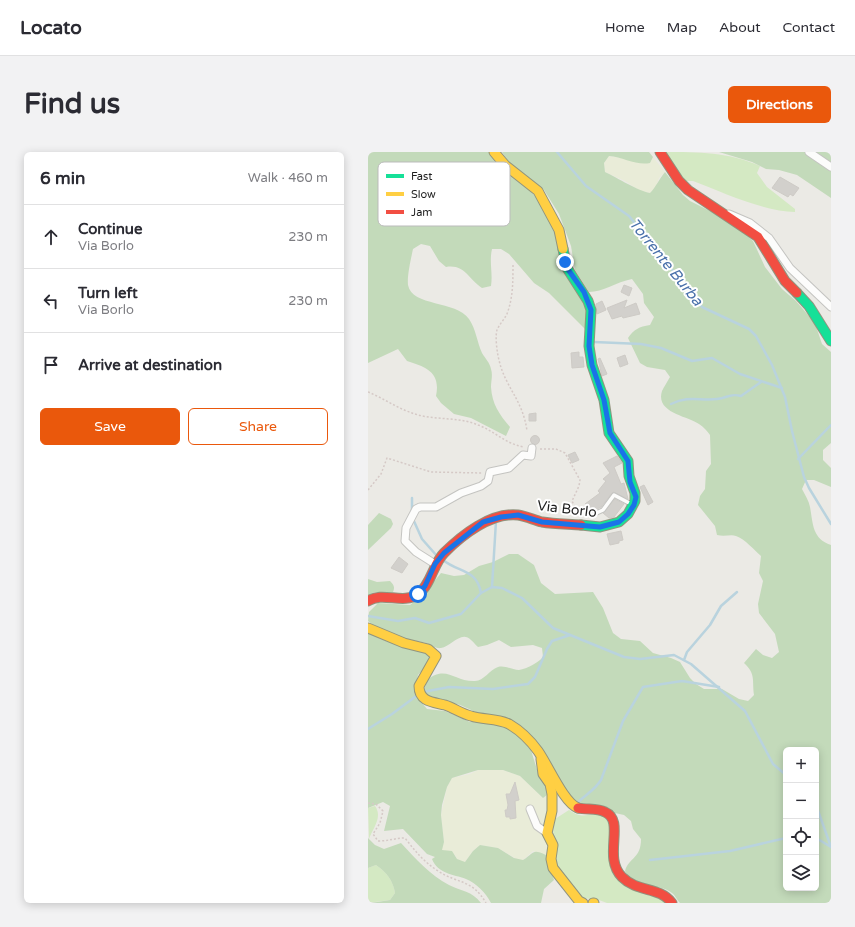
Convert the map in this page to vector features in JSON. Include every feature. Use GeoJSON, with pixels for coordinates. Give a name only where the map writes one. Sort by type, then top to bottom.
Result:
{"type":"FeatureCollection","features":[{"type":"Feature","properties":{"kind":"main road"},"geometry":{"type":"LineString","coordinates":[[494,152],[502,162]]}},
{"type":"Feature","properties":{"kind":"main road"},"geometry":{"type":"LineString","coordinates":[[660,152],[683,186],[693,195],[758,236],[767,248],[775,266],[785,281],[809,306],[831,341]]}},
{"type":"Feature","properties":{"kind":"main road"},"geometry":{"type":"LineString","coordinates":[[510,169],[538,191],[559,230],[567,268],[588,301],[591,310],[589,346],[592,365],[604,400],[610,433],[628,461],[630,482],[636,497],[634,505]]}},
{"type":"Feature","properties":{"kind":"main road","name":"Via Borlo"},"geometry":{"type":"LineString","coordinates":[[368,601],[374,597],[408,598],[418,594],[425,586],[435,564],[444,553],[460,542],[480,524],[495,518],[518,515],[542,522],[600,527],[619,522],[628,514],[634,505]]}},
{"type":"Feature","properties":{"kind":"main road"},"geometry":{"type":"LineString","coordinates":[[368,628],[384,636],[428,649],[434,653],[436,656],[434,663],[423,678],[420,687],[420,692],[425,700],[446,705],[469,716],[494,719],[508,723],[531,741],[562,789],[567,801],[572,806],[582,809],[602,811],[612,819],[616,828],[612,848],[613,859],[619,873],[635,888],[660,892],[672,903]]}},
{"type":"Feature","properties":{"kind":"main road"},"geometry":{"type":"LineString","coordinates":[[540,755],[543,774],[550,784],[552,794],[552,811],[547,833],[553,845],[553,868],[579,901],[583,903]]}},
{"type":"Feature","properties":{"kind":"street"},"geometry":{"type":"LineString","coordinates":[[809,152],[831,167]]}},
{"type":"Feature","properties":{"kind":"street"},"geometry":{"type":"LineString","coordinates":[[721,212],[733,215],[750,223],[769,238],[790,268],[831,307]]}},
{"type":"Feature","properties":{"kind":"street"},"geometry":{"type":"LineString","coordinates":[[435,564],[416,552],[405,540],[406,528],[411,516],[418,507],[436,507],[461,493],[481,486],[488,481],[488,473],[509,468],[523,455],[532,456],[532,448]]}},
{"type":"Feature","properties":{"kind":"street"},"geometry":{"type":"LineString","coordinates":[[530,809],[537,826],[547,833]]}},
{"type":"Feature","properties":{"kind":"lane"},"geometry":{"type":"LineString","coordinates":[[586,509],[592,515],[603,510],[614,495],[634,505]]}},
{"type":"Feature","properties":{"kind":"path"},"geometry":{"type":"LineString","coordinates":[[512,265],[512,291],[508,312],[496,331],[499,360],[506,379],[519,400],[526,417],[527,431]]}},
{"type":"Feature","properties":{"kind":"path"},"geometry":{"type":"LineString","coordinates":[[368,392],[412,413],[435,418],[465,421],[478,425],[512,446],[556,449],[565,453],[580,480],[572,503],[575,507],[586,509]]}},
{"type":"Feature","properties":{"kind":"path"},"geometry":{"type":"LineString","coordinates":[[368,490],[381,474],[388,458],[431,472],[488,473]]}},
{"type":"Feature","properties":{"kind":"path"},"geometry":{"type":"LineString","coordinates":[[368,802],[376,804],[383,811],[380,823],[373,834],[378,841],[390,841],[397,838],[405,838],[422,859],[439,872],[469,884],[478,891],[486,903]]}},
{"type":"Feature","properties":{"kind":"green space"},"geometry":{"type":"Polygon","coordinates":[[[368,152],[491,152],[501,162],[378,162],[378,226],[510,226],[510,171],[539,200],[555,231],[587,306],[587,322],[585,329],[549,293],[534,283],[509,254],[501,249],[492,249],[491,286],[482,288],[462,270],[458,268],[446,267],[439,261],[430,246],[421,244],[413,249],[409,267],[408,285],[411,292],[417,297],[455,309],[463,313],[469,319],[482,353],[489,363],[492,374],[491,387],[493,399],[499,413],[510,427],[506,436],[471,418],[454,414],[441,403],[436,396],[437,388],[434,376],[426,368],[407,361],[398,349],[368,363],[368,152]]]}},
{"type":"Feature","properties":{"kind":"green space"},"geometry":{"type":"Polygon","coordinates":[[[502,152],[649,152],[653,157],[650,163],[645,164],[609,156],[604,163],[605,172],[634,187],[650,193],[665,172],[683,195],[690,201],[740,228],[753,241],[765,267],[782,289],[796,301],[815,323],[822,344],[831,352],[831,443],[823,450],[823,460],[831,468],[831,487],[814,480],[806,480],[802,489],[808,500],[814,530],[820,539],[831,545],[831,903],[680,903],[673,894],[666,890],[635,882],[625,871],[639,850],[641,839],[633,829],[631,821],[624,815],[583,806],[566,793],[534,738],[460,705],[428,696],[423,692],[428,679],[435,675],[446,674],[468,681],[478,681],[498,667],[519,670],[526,668],[536,663],[543,657],[542,648],[533,645],[511,647],[499,640],[478,647],[467,637],[464,637],[445,647],[437,648],[426,643],[389,633],[368,621],[369,612],[378,603],[410,605],[424,594],[441,573],[454,576],[464,575],[479,566],[493,562],[509,554],[518,554],[534,565],[541,583],[555,594],[593,592],[603,608],[613,633],[621,639],[640,641],[653,653],[680,662],[690,678],[704,689],[722,689],[739,699],[748,701],[754,695],[753,678],[748,667],[744,663],[756,649],[763,655],[772,658],[779,652],[775,634],[759,613],[758,604],[763,581],[759,573],[761,556],[739,537],[734,535],[717,535],[715,526],[698,505],[700,496],[705,489],[706,471],[711,464],[710,435],[701,425],[674,413],[663,404],[661,398],[662,391],[670,377],[665,370],[647,367],[640,363],[628,338],[632,332],[637,329],[650,325],[654,317],[644,303],[643,294],[632,279],[594,292],[589,292],[575,270],[571,246],[559,214],[544,190],[510,162],[502,152]]]}},
{"type":"Feature","properties":{"kind":"green space"},"geometry":{"type":"Polygon","coordinates":[[[664,152],[725,155],[760,166],[757,173],[767,187],[795,209],[795,212],[770,209],[730,196],[693,181],[684,181],[664,152]]]}},
{"type":"Feature","properties":{"kind":"green space"},"geometry":{"type":"Polygon","coordinates":[[[719,152],[831,152],[831,198],[797,175],[779,170],[766,169],[752,162],[719,152]]]}},
{"type":"Feature","properties":{"kind":"green space"},"geometry":{"type":"Polygon","coordinates":[[[609,156],[650,163],[653,157],[665,172],[659,178],[656,187],[650,193],[640,191],[625,181],[605,172],[604,163],[609,156]]]}},
{"type":"Feature","properties":{"kind":"green space"},"geometry":{"type":"Polygon","coordinates":[[[379,513],[391,519],[393,524],[391,528],[368,550],[368,525],[379,513]]]}},
{"type":"Feature","properties":{"kind":"green space"},"geometry":{"type":"Polygon","coordinates":[[[368,579],[377,582],[390,581],[394,586],[393,592],[374,592],[368,596],[368,579]]]}},
{"type":"Feature","properties":{"kind":"green space"},"geometry":{"type":"Polygon","coordinates":[[[368,633],[386,641],[427,652],[430,657],[427,665],[418,675],[415,692],[427,709],[445,711],[470,722],[482,721],[511,729],[530,747],[539,776],[547,788],[547,795],[543,798],[520,776],[503,770],[478,770],[452,778],[447,787],[442,805],[441,815],[444,842],[442,850],[452,851],[457,859],[465,862],[473,851],[480,845],[498,848],[514,858],[523,860],[533,852],[546,855],[554,880],[544,889],[541,903],[491,903],[484,892],[473,883],[466,879],[446,873],[438,868],[432,859],[435,857],[427,854],[403,829],[384,831],[390,806],[383,802],[368,808],[368,633]]]}},
{"type":"Feature","properties":{"kind":"green space"},"geometry":{"type":"Polygon","coordinates":[[[478,770],[503,770],[520,776],[543,798],[547,795],[548,859],[533,851],[523,860],[518,860],[498,848],[480,845],[473,851],[465,862],[461,862],[455,855],[441,850],[444,842],[441,815],[447,787],[452,778],[470,774],[478,770]]]}},
{"type":"Feature","properties":{"kind":"green space"},"geometry":{"type":"Polygon","coordinates":[[[375,806],[378,818],[369,839],[368,808],[375,806]]]}},
{"type":"Feature","properties":{"kind":"green space"},"geometry":{"type":"Polygon","coordinates":[[[569,810],[578,815],[599,815],[604,818],[608,822],[610,829],[612,845],[611,866],[642,894],[660,897],[668,903],[607,903],[599,900],[582,898],[558,869],[556,861],[557,850],[553,832],[555,819],[569,810]]]}},
{"type":"Feature","properties":{"kind":"green space"},"geometry":{"type":"Polygon","coordinates":[[[368,838],[375,845],[384,849],[401,843],[424,866],[442,881],[474,896],[481,903],[371,903],[390,900],[395,893],[391,880],[383,870],[376,865],[368,868],[368,838]]]}},
{"type":"Feature","properties":{"kind":"green space"},"geometry":{"type":"Polygon","coordinates":[[[376,865],[383,870],[393,884],[395,893],[390,900],[368,903],[368,868],[376,865]]]}},
{"type":"Feature","properties":{"kind":"building"},"geometry":{"type":"Polygon","coordinates":[[[780,177],[799,188],[793,196],[790,194],[788,197],[772,188],[780,177]]]}},
{"type":"Feature","properties":{"kind":"building"},"geometry":{"type":"Polygon","coordinates":[[[624,285],[632,288],[629,296],[621,292],[624,285]]]}},
{"type":"Feature","properties":{"kind":"building"},"geometry":{"type":"Polygon","coordinates":[[[627,300],[624,308],[636,303],[640,314],[612,319],[607,308],[627,300]]]}},
{"type":"Feature","properties":{"kind":"building"},"geometry":{"type":"Polygon","coordinates":[[[602,301],[606,310],[597,314],[596,304],[602,301]]]}},
{"type":"Feature","properties":{"kind":"building"},"geometry":{"type":"Polygon","coordinates":[[[579,352],[579,357],[583,357],[584,367],[572,368],[571,353],[579,352]]]}},
{"type":"Feature","properties":{"kind":"building"},"geometry":{"type":"Polygon","coordinates":[[[625,355],[628,364],[620,367],[617,358],[625,355]]]}},
{"type":"Feature","properties":{"kind":"building"},"geometry":{"type":"Polygon","coordinates":[[[600,358],[607,374],[602,376],[598,359],[600,358]]]}},
{"type":"Feature","properties":{"kind":"building"},"geometry":{"type":"Polygon","coordinates":[[[536,413],[536,421],[529,421],[529,414],[536,413]]]}},
{"type":"Feature","properties":{"kind":"building"},"geometry":{"type":"Polygon","coordinates":[[[533,436],[537,436],[539,440],[537,444],[533,444],[531,442],[531,438],[533,436]]]}},
{"type":"Feature","properties":{"kind":"building"},"geometry":{"type":"Polygon","coordinates":[[[575,452],[579,460],[572,463],[568,455],[575,452]]]}},
{"type":"Feature","properties":{"kind":"building"},"geometry":{"type":"Polygon","coordinates":[[[617,456],[622,463],[614,467],[621,484],[624,483],[628,499],[613,492],[601,507],[593,511],[585,504],[600,493],[598,491],[606,481],[603,479],[610,473],[603,463],[617,456]]]}},
{"type":"Feature","properties":{"kind":"building"},"geometry":{"type":"Polygon","coordinates":[[[644,485],[653,502],[648,505],[640,487],[644,485]]]}},
{"type":"Feature","properties":{"kind":"building"},"geometry":{"type":"Polygon","coordinates":[[[615,499],[624,504],[614,517],[609,518],[603,513],[615,499]]]}},
{"type":"Feature","properties":{"kind":"building"},"geometry":{"type":"Polygon","coordinates":[[[621,531],[623,540],[619,541],[619,543],[610,545],[607,534],[621,531]]]}},
{"type":"Feature","properties":{"kind":"building"},"geometry":{"type":"Polygon","coordinates":[[[399,557],[408,564],[402,573],[391,568],[399,557]]]}},
{"type":"Feature","properties":{"kind":"building"},"geometry":{"type":"Polygon","coordinates":[[[515,782],[519,800],[515,801],[516,818],[510,819],[510,817],[506,817],[505,810],[507,810],[508,805],[506,794],[510,794],[515,782]]]}},
{"type":"Feature","properties":{"kind":"waterway","name":"Torrente Burba"},"geometry":{"type":"LineString","coordinates":[[557,152],[586,186],[629,216],[702,307],[749,329],[756,336],[772,365],[785,397],[804,477],[831,524]]}},
{"type":"Feature","properties":{"kind":"waterway"},"geometry":{"type":"LineString","coordinates":[[594,342],[641,344],[661,348],[692,361],[712,358],[740,374],[782,388]]}},
{"type":"Feature","properties":{"kind":"waterway"},"geometry":{"type":"LineString","coordinates":[[671,404],[677,401],[689,399],[711,399],[731,395],[741,396],[761,382]]}},
{"type":"Feature","properties":{"kind":"waterway"},"geometry":{"type":"LineString","coordinates":[[798,459],[831,425]]}},
{"type":"Feature","properties":{"kind":"waterway"},"geometry":{"type":"LineString","coordinates":[[412,498],[412,512]]}},
{"type":"Feature","properties":{"kind":"waterway"},"geometry":{"type":"LineString","coordinates":[[413,519],[422,539],[437,556]]}},
{"type":"Feature","properties":{"kind":"waterway"},"geometry":{"type":"LineString","coordinates":[[492,587],[496,521]]}},
{"type":"Feature","properties":{"kind":"waterway"},"geometry":{"type":"LineString","coordinates":[[443,560],[471,575],[479,585],[481,593]]}},
{"type":"Feature","properties":{"kind":"waterway"},"geometry":{"type":"LineString","coordinates":[[368,616],[398,621],[415,618],[429,623],[461,614],[481,593],[492,587],[502,588],[522,598],[553,628],[624,657],[640,659],[674,655],[691,664],[745,711],[773,764],[783,772]]}},
{"type":"Feature","properties":{"kind":"waterway"},"geometry":{"type":"LineString","coordinates":[[684,660],[687,652],[710,625],[721,606],[737,592]]}},
{"type":"Feature","properties":{"kind":"waterway"},"geometry":{"type":"LineString","coordinates":[[423,692],[449,687],[493,689],[528,684],[535,677],[552,641],[570,635]]}},
{"type":"Feature","properties":{"kind":"waterway"},"geometry":{"type":"LineString","coordinates":[[576,804],[599,784],[623,721],[643,687],[682,681],[719,687]]}},
{"type":"Feature","properties":{"kind":"waterway"},"geometry":{"type":"LineString","coordinates":[[368,729],[392,714],[419,694]]}},
{"type":"Feature","properties":{"kind":"waterway"},"geometry":{"type":"LineString","coordinates":[[819,813],[831,847]]}},
{"type":"Feature","properties":{"kind":"waterway"},"geometry":{"type":"LineString","coordinates":[[650,860],[730,851],[783,839]]}},
{"type":"Feature","properties":{"kind":"waterway"},"geometry":{"type":"LineString","coordinates":[[819,840],[831,847]]}},
{"type":"Feature","properties":{"kind":"traffic: fast"},"geometry":{"type":"LineString","coordinates":[[563,249],[567,268],[588,301],[591,310],[589,346],[592,365],[604,400],[609,433],[628,461],[629,476],[635,493],[635,501],[628,514],[619,522],[600,527],[581,525]]}},
{"type":"Feature","properties":{"kind":"traffic: fast"},"geometry":{"type":"LineString","coordinates":[[797,293],[809,306],[831,341]]}},
{"type":"Feature","properties":{"kind":"traffic: slow"},"geometry":{"type":"LineString","coordinates":[[494,152],[502,162]]}},
{"type":"Feature","properties":{"kind":"traffic: slow"},"geometry":{"type":"LineString","coordinates":[[510,169],[538,191],[559,230],[563,249]]}},
{"type":"Feature","properties":{"kind":"traffic: slow"},"geometry":{"type":"LineString","coordinates":[[368,628],[404,643],[428,649],[436,656],[419,686],[421,695],[432,702],[448,706],[468,715],[509,724],[525,736],[535,747],[567,799],[578,808]]}},
{"type":"Feature","properties":{"kind":"traffic: slow"},"geometry":{"type":"LineString","coordinates":[[541,759],[543,774],[550,784],[552,794],[552,811],[547,833],[553,845],[551,859],[553,868],[579,901],[583,903]]}},
{"type":"Feature","properties":{"kind":"traffic: jam"},"geometry":{"type":"LineString","coordinates":[[660,152],[679,181],[688,190],[758,237],[785,281],[797,293]]}},
{"type":"Feature","properties":{"kind":"traffic: jam"},"geometry":{"type":"LineString","coordinates":[[368,601],[380,597],[406,598],[418,594],[426,585],[444,553],[468,532],[487,521],[498,517],[518,515],[542,522],[581,525]]}},
{"type":"Feature","properties":{"kind":"traffic: jam"},"geometry":{"type":"LineString","coordinates":[[578,808],[602,811],[611,817],[614,823],[614,860],[616,869],[622,877],[628,882],[661,894],[672,903]]}},
{"type":"Feature","properties":{"kind":"route"},"geometry":{"type":"LineString","coordinates":[[418,594],[425,586],[435,564],[444,553],[460,542],[483,522],[495,518],[518,515],[542,522],[600,527],[619,522],[628,514],[634,505],[636,497],[630,482],[628,461],[613,439],[607,426],[604,400],[592,365],[589,346],[591,310],[584,292],[572,276],[565,262]]}}]}
